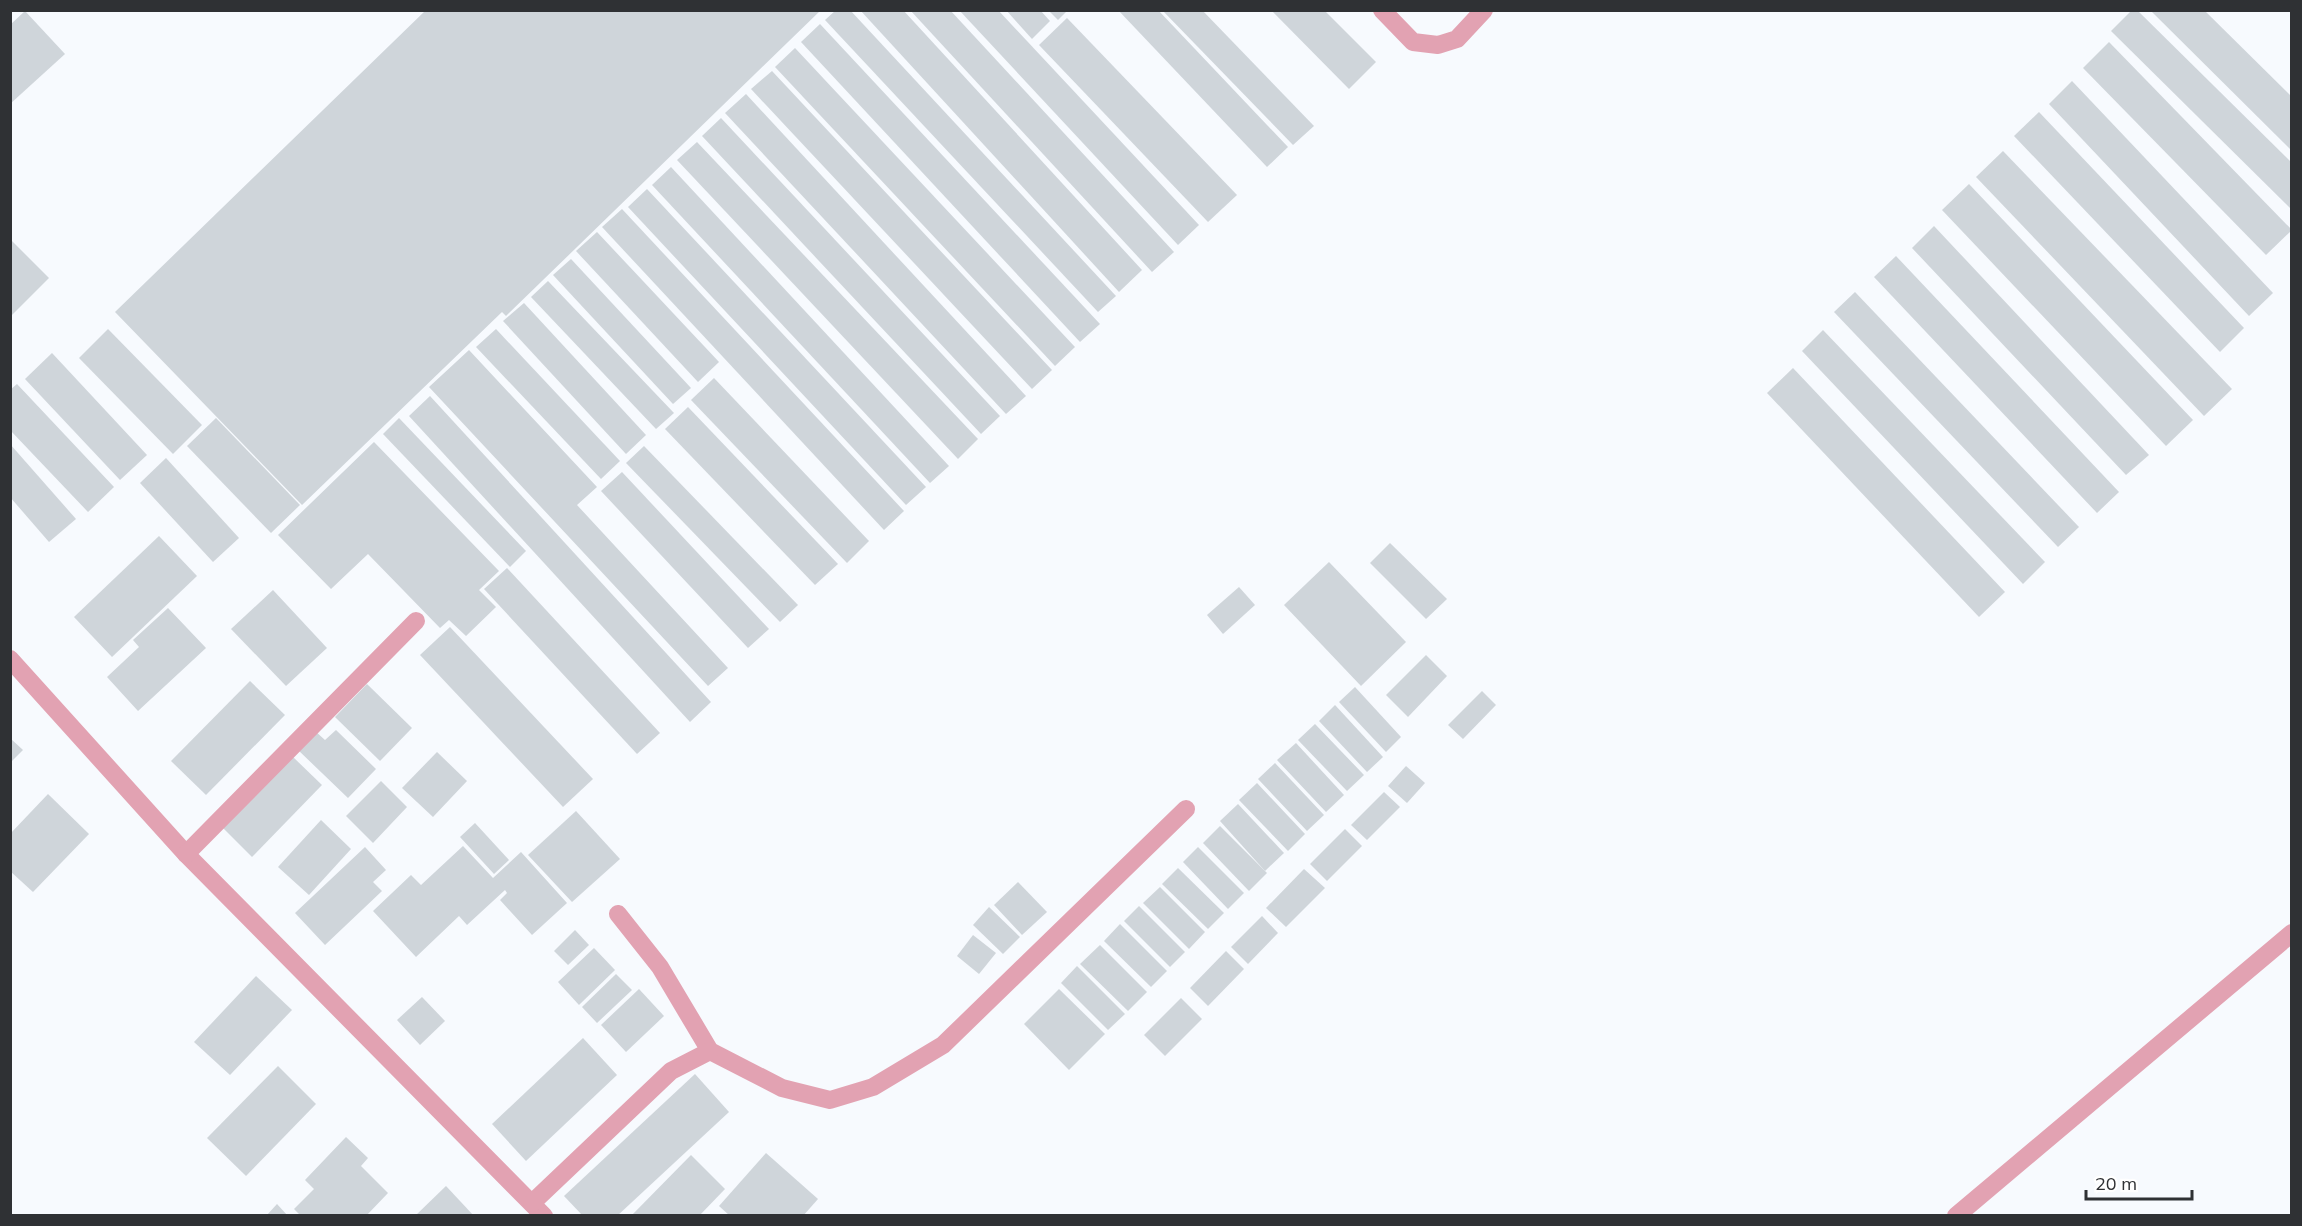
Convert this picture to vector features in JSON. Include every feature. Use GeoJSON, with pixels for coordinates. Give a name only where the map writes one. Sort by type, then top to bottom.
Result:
{"type":"FeatureCollection","features":[{"type":"Feature","properties":{"kind":"street"},"geometry":{"type":"LineString","coordinates":[[1382,10],[1413,42],[1438,45],[1457,39],[1484,10]]}},
{"type":"Feature","properties":{"kind":"street"},"geometry":{"type":"LineString","coordinates":[[186,854],[416,621]]}},
{"type":"Feature","properties":{"kind":"street"},"geometry":{"type":"LineString","coordinates":[[10,659],[186,854],[538,1209],[671,1071],[710,1051]]}},
{"type":"Feature","properties":{"kind":"street"},"geometry":{"type":"LineString","coordinates":[[618,914],[660,967],[710,1051],[782,1088],[830,1100],[873,1087],[943,1045],[1186,809]]}},
{"type":"Feature","properties":{"kind":"street"},"geometry":{"type":"LineString","coordinates":[[1956,1215],[2292,933]]}},
{"type":"Feature","properties":{"kind":"building"},"geometry":{"type":"Polygon","coordinates":[[[426,10],[821,10],[506,316],[502,312],[302,505],[115,312],[426,10]]]}},
{"type":"Feature","properties":{"kind":"building"},"geometry":{"type":"Polygon","coordinates":[[[836,10],[850,10],[1116,296],[1098,312],[825,20],[836,10]]]}},
{"type":"Feature","properties":{"kind":"building"},"geometry":{"type":"Polygon","coordinates":[[[860,10],[903,10],[1142,270],[1119,292],[860,10]]]}},
{"type":"Feature","properties":{"kind":"building"},"geometry":{"type":"Polygon","coordinates":[[[910,10],[950,10],[1174,252],[1152,272],[910,10]]]}},
{"type":"Feature","properties":{"kind":"building"},"geometry":{"type":"Polygon","coordinates":[[[959,10],[998,10],[1199,225],[1178,245],[959,10]]]}},
{"type":"Feature","properties":{"kind":"building"},"geometry":{"type":"Polygon","coordinates":[[[1006,10],[1040,10],[1050,21],[1032,39],[1006,10]]]}},
{"type":"Feature","properties":{"kind":"building"},"geometry":{"type":"Polygon","coordinates":[[[1048,10],[1068,10],[1058,20],[1048,10]]]}},
{"type":"Feature","properties":{"kind":"building"},"geometry":{"type":"Polygon","coordinates":[[[1118,10],[1158,10],[1288,147],[1267,167],[1118,10]]]}},
{"type":"Feature","properties":{"kind":"building"},"geometry":{"type":"Polygon","coordinates":[[[1162,10],[1202,10],[1314,126],[1293,145],[1162,10]]]}},
{"type":"Feature","properties":{"kind":"building"},"geometry":{"type":"Polygon","coordinates":[[[1271,10],[1324,10],[1376,62],[1349,89],[1271,10]]]}},
{"type":"Feature","properties":{"kind":"building"},"geometry":{"type":"Polygon","coordinates":[[[2132,10],[2137,10],[2292,163],[2292,210],[2111,31],[2132,10]]]}},
{"type":"Feature","properties":{"kind":"building"},"geometry":{"type":"Polygon","coordinates":[[[2150,10],[2204,10],[2292,97],[2292,151],[2150,10]]]}},
{"type":"Feature","properties":{"kind":"building"},"geometry":{"type":"Polygon","coordinates":[[[25,11],[65,54],[10,104],[10,25],[25,11]]]}},
{"type":"Feature","properties":{"kind":"building"},"geometry":{"type":"Polygon","coordinates":[[[1067,18],[1237,195],[1208,222],[1039,45],[1067,18]]]}},
{"type":"Feature","properties":{"kind":"building"},"geometry":{"type":"Polygon","coordinates":[[[820,24],[1100,324],[1080,342],[801,42],[820,24]]]}},
{"type":"Feature","properties":{"kind":"building"},"geometry":{"type":"Polygon","coordinates":[[[2109,42],[2292,230],[2266,255],[2083,68],[2109,42]]]}},
{"type":"Feature","properties":{"kind":"building"},"geometry":{"type":"Polygon","coordinates":[[[795,48],[1075,347],[1055,366],[775,67],[795,48]]]}},
{"type":"Feature","properties":{"kind":"building"},"geometry":{"type":"Polygon","coordinates":[[[772,71],[1052,370],[1032,389],[751,89],[772,71]]]}},
{"type":"Feature","properties":{"kind":"building"},"geometry":{"type":"Polygon","coordinates":[[[2072,81],[2273,293],[2249,316],[2049,104],[2072,81]]]}},
{"type":"Feature","properties":{"kind":"building"},"geometry":{"type":"Polygon","coordinates":[[[746,94],[1026,396],[1006,414],[725,113],[746,94]]]}},
{"type":"Feature","properties":{"kind":"building"},"geometry":{"type":"Polygon","coordinates":[[[2039,112],[2244,328],[2220,352],[2014,136],[2039,112]]]}},
{"type":"Feature","properties":{"kind":"building"},"geometry":{"type":"Polygon","coordinates":[[[721,118],[1000,416],[981,434],[702,136],[721,118]]]}},
{"type":"Feature","properties":{"kind":"building"},"geometry":{"type":"Polygon","coordinates":[[[697,142],[978,439],[958,459],[677,160],[697,142]]]}},
{"type":"Feature","properties":{"kind":"building"},"geometry":{"type":"Polygon","coordinates":[[[2003,151],[2232,389],[2204,416],[1976,177],[2003,151]]]}},
{"type":"Feature","properties":{"kind":"building"},"geometry":{"type":"Polygon","coordinates":[[[671,167],[949,466],[930,483],[652,185],[671,167]]]}},
{"type":"Feature","properties":{"kind":"building"},"geometry":{"type":"Polygon","coordinates":[[[1969,184],[2193,420],[2166,446],[1942,210],[1969,184]]]}},
{"type":"Feature","properties":{"kind":"building"},"geometry":{"type":"Polygon","coordinates":[[[647,189],[926,487],[906,505],[628,207],[647,189]]]}},
{"type":"Feature","properties":{"kind":"building"},"geometry":{"type":"Polygon","coordinates":[[[622,209],[904,511],[884,530],[602,227],[622,209]]]}},
{"type":"Feature","properties":{"kind":"building"},"geometry":{"type":"Polygon","coordinates":[[[1934,226],[2149,455],[2126,475],[1912,248],[1934,226]]]}},
{"type":"Feature","properties":{"kind":"building"},"geometry":{"type":"Polygon","coordinates":[[[597,232],[719,362],[698,382],[576,251],[597,232]]]}},
{"type":"Feature","properties":{"kind":"building"},"geometry":{"type":"Polygon","coordinates":[[[10,239],[49,278],[10,317],[10,239]]]}},
{"type":"Feature","properties":{"kind":"building"},"geometry":{"type":"Polygon","coordinates":[[[1896,256],[2119,492],[2097,513],[1874,277],[1896,256]]]}},
{"type":"Feature","properties":{"kind":"building"},"geometry":{"type":"Polygon","coordinates":[[[571,259],[691,388],[673,404],[553,275],[571,259]]]}},
{"type":"Feature","properties":{"kind":"building"},"geometry":{"type":"Polygon","coordinates":[[[548,281],[674,413],[656,429],[531,297],[548,281]]]}},
{"type":"Feature","properties":{"kind":"building"},"geometry":{"type":"Polygon","coordinates":[[[1855,292],[2079,527],[2058,547],[1834,312],[1855,292]]]}},
{"type":"Feature","properties":{"kind":"building"},"geometry":{"type":"Polygon","coordinates":[[[524,303],[646,435],[626,454],[503,321],[524,303]]]}},
{"type":"Feature","properties":{"kind":"building"},"geometry":{"type":"Polygon","coordinates":[[[108,329],[202,425],[173,454],[79,358],[108,329]]]}},
{"type":"Feature","properties":{"kind":"building"},"geometry":{"type":"Polygon","coordinates":[[[496,329],[620,461],[601,479],[476,347],[496,329]]]}},
{"type":"Feature","properties":{"kind":"building"},"geometry":{"type":"Polygon","coordinates":[[[1823,330],[2045,562],[2023,584],[1802,351],[1823,330]]]}},
{"type":"Feature","properties":{"kind":"building"},"geometry":{"type":"Polygon","coordinates":[[[469,350],[597,487],[577,505],[728,668],[708,686],[429,387],[469,350]]]}},
{"type":"Feature","properties":{"kind":"building"},"geometry":{"type":"Polygon","coordinates":[[[52,353],[147,455],[120,480],[25,379],[52,353]]]}},
{"type":"Feature","properties":{"kind":"building"},"geometry":{"type":"Polygon","coordinates":[[[1793,368],[2005,592],[1979,617],[1767,393],[1793,368]]]}},
{"type":"Feature","properties":{"kind":"building"},"geometry":{"type":"Polygon","coordinates":[[[714,378],[869,541],[847,563],[691,400],[714,378]]]}},
{"type":"Feature","properties":{"kind":"building"},"geometry":{"type":"Polygon","coordinates":[[[17,384],[114,487],[88,512],[10,430],[10,390],[17,384]]]}},
{"type":"Feature","properties":{"kind":"building"},"geometry":{"type":"Polygon","coordinates":[[[430,396],[711,702],[690,722],[409,416],[430,396]]]}},
{"type":"Feature","properties":{"kind":"building"},"geometry":{"type":"Polygon","coordinates":[[[688,407],[838,564],[815,585],[665,429],[688,407]]]}},
{"type":"Feature","properties":{"kind":"building"},"geometry":{"type":"Polygon","coordinates":[[[216,418],[300,505],[271,533],[187,446],[216,418]]]}},
{"type":"Feature","properties":{"kind":"building"},"geometry":{"type":"Polygon","coordinates":[[[399,418],[526,551],[510,567],[383,434],[399,418]]]}},
{"type":"Feature","properties":{"kind":"building"},"geometry":{"type":"Polygon","coordinates":[[[374,442],[499,571],[479,590],[496,607],[466,636],[449,620],[440,628],[368,554],[331,589],[278,535],[374,442]]]}},
{"type":"Feature","properties":{"kind":"building"},"geometry":{"type":"Polygon","coordinates":[[[10,444],[76,519],[49,542],[10,497],[10,444]]]}},
{"type":"Feature","properties":{"kind":"building"},"geometry":{"type":"Polygon","coordinates":[[[644,446],[798,605],[780,622],[626,463],[644,446]]]}},
{"type":"Feature","properties":{"kind":"building"},"geometry":{"type":"Polygon","coordinates":[[[166,458],[239,538],[213,562],[140,483],[166,458]]]}},
{"type":"Feature","properties":{"kind":"building"},"geometry":{"type":"Polygon","coordinates":[[[622,472],[769,629],[748,648],[601,491],[622,472]]]}},
{"type":"Feature","properties":{"kind":"building"},"geometry":{"type":"Polygon","coordinates":[[[159,536],[197,576],[112,657],[74,617],[159,536]]]}},
{"type":"Feature","properties":{"kind":"building"},"geometry":{"type":"Polygon","coordinates":[[[1390,543],[1447,599],[1426,619],[1370,563],[1390,543]]]}},
{"type":"Feature","properties":{"kind":"building"},"geometry":{"type":"Polygon","coordinates":[[[1329,562],[1406,642],[1361,686],[1284,605],[1329,562]]]}},
{"type":"Feature","properties":{"kind":"building"},"geometry":{"type":"Polygon","coordinates":[[[507,568],[660,733],[637,754],[484,589],[507,568]]]}},
{"type":"Feature","properties":{"kind":"building"},"geometry":{"type":"Polygon","coordinates":[[[1239,587],[1255,605],[1223,634],[1207,615],[1239,587]]]}},
{"type":"Feature","properties":{"kind":"building"},"geometry":{"type":"Polygon","coordinates":[[[273,590],[327,648],[286,686],[231,629],[273,590]]]}},
{"type":"Feature","properties":{"kind":"building"},"geometry":{"type":"Polygon","coordinates":[[[168,608],[206,648],[138,711],[107,677],[139,647],[133,640],[168,608]]]}},
{"type":"Feature","properties":{"kind":"building"},"geometry":{"type":"Polygon","coordinates":[[[450,627],[593,779],[563,807],[420,655],[450,627]]]}},
{"type":"Feature","properties":{"kind":"building"},"geometry":{"type":"Polygon","coordinates":[[[1426,655],[1447,676],[1408,717],[1386,695],[1426,655]]]}},
{"type":"Feature","properties":{"kind":"building"},"geometry":{"type":"Polygon","coordinates":[[[250,681],[285,715],[206,795],[171,761],[250,681]]]}},
{"type":"Feature","properties":{"kind":"building"},"geometry":{"type":"Polygon","coordinates":[[[367,684],[412,728],[380,761],[335,717],[367,684]]]}},
{"type":"Feature","properties":{"kind":"building"},"geometry":{"type":"Polygon","coordinates":[[[1355,687],[1401,737],[1386,752],[1339,702],[1355,687]]]}},
{"type":"Feature","properties":{"kind":"building"},"geometry":{"type":"Polygon","coordinates":[[[1482,691],[1496,705],[1463,739],[1448,725],[1482,691]]]}},
{"type":"Feature","properties":{"kind":"building"},"geometry":{"type":"Polygon","coordinates":[[[1335,705],[1383,757],[1367,772],[1319,721],[1335,705]]]}},
{"type":"Feature","properties":{"kind":"building"},"geometry":{"type":"Polygon","coordinates":[[[1315,724],[1364,775],[1347,791],[1298,740],[1315,724]]]}},
{"type":"Feature","properties":{"kind":"building"},"geometry":{"type":"Polygon","coordinates":[[[336,730],[376,769],[348,798],[297,749],[315,731],[325,740],[336,730]]]}},
{"type":"Feature","properties":{"kind":"building"},"geometry":{"type":"Polygon","coordinates":[[[10,738],[23,750],[10,763],[10,738]]]}},
{"type":"Feature","properties":{"kind":"building"},"geometry":{"type":"Polygon","coordinates":[[[1296,743],[1344,795],[1326,812],[1277,760],[1296,743]]]}},
{"type":"Feature","properties":{"kind":"building"},"geometry":{"type":"Polygon","coordinates":[[[437,752],[467,781],[433,817],[402,788],[437,752]]]}},
{"type":"Feature","properties":{"kind":"building"},"geometry":{"type":"Polygon","coordinates":[[[292,756],[322,785],[252,857],[222,827],[292,756]]]}},
{"type":"Feature","properties":{"kind":"building"},"geometry":{"type":"Polygon","coordinates":[[[1275,763],[1324,815],[1307,831],[1258,779],[1275,763]]]}},
{"type":"Feature","properties":{"kind":"building"},"geometry":{"type":"Polygon","coordinates":[[[1406,766],[1425,783],[1407,803],[1388,786],[1406,766]]]}},
{"type":"Feature","properties":{"kind":"building"},"geometry":{"type":"Polygon","coordinates":[[[381,781],[407,807],[373,843],[346,816],[381,781]]]}},
{"type":"Feature","properties":{"kind":"building"},"geometry":{"type":"Polygon","coordinates":[[[1257,783],[1305,834],[1288,851],[1239,800],[1257,783]]]}},
{"type":"Feature","properties":{"kind":"building"},"geometry":{"type":"Polygon","coordinates":[[[1384,792],[1400,807],[1367,840],[1351,825],[1384,792]]]}},
{"type":"Feature","properties":{"kind":"building"},"geometry":{"type":"Polygon","coordinates":[[[48,794],[89,834],[33,892],[10,871],[10,834],[48,794]]]}},
{"type":"Feature","properties":{"kind":"building"},"geometry":{"type":"Polygon","coordinates":[[[1238,804],[1284,853],[1265,871],[1220,821],[1238,804]]]}},
{"type":"Feature","properties":{"kind":"building"},"geometry":{"type":"Polygon","coordinates":[[[576,811],[620,859],[572,902],[528,855],[576,811]]]}},
{"type":"Feature","properties":{"kind":"building"},"geometry":{"type":"Polygon","coordinates":[[[321,820],[351,849],[309,895],[278,867],[321,820]]]}},
{"type":"Feature","properties":{"kind":"building"},"geometry":{"type":"Polygon","coordinates":[[[475,823],[509,860],[494,874],[460,837],[475,823]]]}},
{"type":"Feature","properties":{"kind":"building"},"geometry":{"type":"Polygon","coordinates":[[[1220,826],[1267,873],[1249,891],[1203,843],[1220,826]]]}},
{"type":"Feature","properties":{"kind":"building"},"geometry":{"type":"Polygon","coordinates":[[[1345,829],[1362,846],[1327,881],[1310,864],[1345,829]]]}},
{"type":"Feature","properties":{"kind":"building"},"geometry":{"type":"Polygon","coordinates":[[[463,846],[493,878],[521,852],[567,903],[532,935],[500,900],[507,893],[505,890],[467,925],[459,916],[416,957],[373,911],[411,875],[421,885],[463,846]]]}},
{"type":"Feature","properties":{"kind":"building"},"geometry":{"type":"Polygon","coordinates":[[[365,847],[386,870],[373,882],[382,891],[325,945],[295,913],[365,847]]]}},
{"type":"Feature","properties":{"kind":"building"},"geometry":{"type":"Polygon","coordinates":[[[1198,847],[1244,893],[1228,909],[1183,862],[1198,847]]]}},
{"type":"Feature","properties":{"kind":"building"},"geometry":{"type":"Polygon","coordinates":[[[1178,868],[1224,913],[1208,929],[1162,884],[1178,868]]]}},
{"type":"Feature","properties":{"kind":"building"},"geometry":{"type":"Polygon","coordinates":[[[1304,869],[1325,888],[1286,927],[1266,908],[1304,869]]]}},
{"type":"Feature","properties":{"kind":"building"},"geometry":{"type":"Polygon","coordinates":[[[1018,882],[1047,912],[1022,935],[994,905],[1018,882]]]}},
{"type":"Feature","properties":{"kind":"building"},"geometry":{"type":"Polygon","coordinates":[[[1160,887],[1205,932],[1189,949],[1143,903],[1160,887]]]}},
{"type":"Feature","properties":{"kind":"building"},"geometry":{"type":"Polygon","coordinates":[[[1139,906],[1185,952],[1170,967],[1124,921],[1139,906]]]}},
{"type":"Feature","properties":{"kind":"building"},"geometry":{"type":"Polygon","coordinates":[[[989,907],[1020,937],[1003,954],[973,925],[989,907]]]}},
{"type":"Feature","properties":{"kind":"building"},"geometry":{"type":"Polygon","coordinates":[[[1262,916],[1278,933],[1248,964],[1231,947],[1262,916]]]}},
{"type":"Feature","properties":{"kind":"building"},"geometry":{"type":"Polygon","coordinates":[[[1120,924],[1167,971],[1151,987],[1104,941],[1120,924]]]}},
{"type":"Feature","properties":{"kind":"building"},"geometry":{"type":"Polygon","coordinates":[[[575,930],[589,945],[568,965],[554,951],[575,930]]]}},
{"type":"Feature","properties":{"kind":"building"},"geometry":{"type":"Polygon","coordinates":[[[973,935],[996,953],[979,974],[957,956],[973,935]]]}},
{"type":"Feature","properties":{"kind":"building"},"geometry":{"type":"Polygon","coordinates":[[[1100,945],[1147,992],[1128,1011],[1080,964],[1100,945]]]}},
{"type":"Feature","properties":{"kind":"building"},"geometry":{"type":"Polygon","coordinates":[[[594,948],[615,970],[579,1005],[558,982],[594,948]]]}},
{"type":"Feature","properties":{"kind":"building"},"geometry":{"type":"Polygon","coordinates":[[[1226,951],[1244,969],[1208,1006],[1190,988],[1226,951]]]}},
{"type":"Feature","properties":{"kind":"building"},"geometry":{"type":"Polygon","coordinates":[[[1077,966],[1125,1014],[1108,1030],[1061,983],[1077,966]]]}},
{"type":"Feature","properties":{"kind":"building"},"geometry":{"type":"Polygon","coordinates":[[[616,974],[632,990],[597,1023],[582,1007],[616,974]]]}},
{"type":"Feature","properties":{"kind":"building"},"geometry":{"type":"Polygon","coordinates":[[[256,976],[292,1010],[230,1075],[194,1042],[256,976]]]}},
{"type":"Feature","properties":{"kind":"building"},"geometry":{"type":"Polygon","coordinates":[[[639,989],[664,1016],[626,1052],[601,1025],[639,989]]]}},
{"type":"Feature","properties":{"kind":"building"},"geometry":{"type":"Polygon","coordinates":[[[1059,989],[1105,1034],[1069,1070],[1024,1024],[1059,989]]]}},
{"type":"Feature","properties":{"kind":"building"},"geometry":{"type":"Polygon","coordinates":[[[422,997],[445,1021],[420,1045],[397,1020],[422,997]]]}},
{"type":"Feature","properties":{"kind":"building"},"geometry":{"type":"Polygon","coordinates":[[[1181,998],[1202,1019],[1165,1056],[1144,1035],[1181,998]]]}},
{"type":"Feature","properties":{"kind":"building"},"geometry":{"type":"Polygon","coordinates":[[[583,1038],[617,1075],[526,1161],[492,1124],[583,1038]]]}},
{"type":"Feature","properties":{"kind":"building"},"geometry":{"type":"Polygon","coordinates":[[[278,1066],[316,1104],[246,1176],[207,1138],[278,1066]]]}},
{"type":"Feature","properties":{"kind":"building"},"geometry":{"type":"Polygon","coordinates":[[[695,1074],[729,1112],[617,1216],[583,1216],[564,1196],[695,1074]]]}},
{"type":"Feature","properties":{"kind":"building"},"geometry":{"type":"Polygon","coordinates":[[[346,1137],[368,1158],[361,1166],[388,1193],[366,1216],[301,1216],[294,1209],[314,1189],[305,1180],[346,1137]]]}},
{"type":"Feature","properties":{"kind":"building"},"geometry":{"type":"Polygon","coordinates":[[[766,1153],[818,1199],[803,1216],[730,1216],[719,1206],[766,1153]]]}},
{"type":"Feature","properties":{"kind":"building"},"geometry":{"type":"Polygon","coordinates":[[[691,1155],[725,1189],[699,1216],[631,1216],[691,1155]]]}},
{"type":"Feature","properties":{"kind":"building"},"geometry":{"type":"Polygon","coordinates":[[[446,1186],[474,1216],[415,1216],[446,1186]]]}},
{"type":"Feature","properties":{"kind":"building"},"geometry":{"type":"Polygon","coordinates":[[[277,1204],[288,1216],[266,1216],[277,1204]]]}}]}
